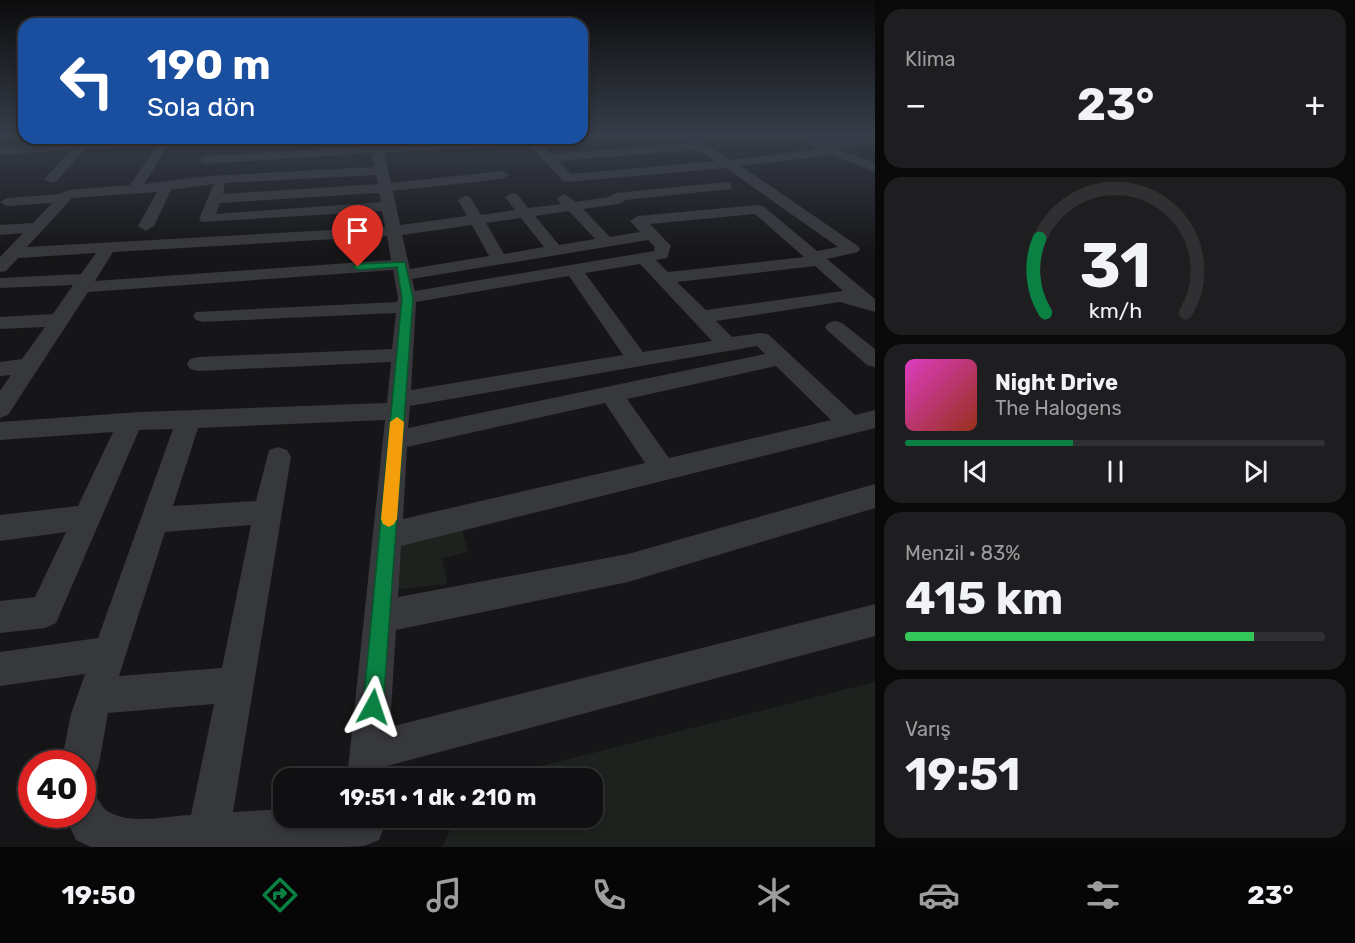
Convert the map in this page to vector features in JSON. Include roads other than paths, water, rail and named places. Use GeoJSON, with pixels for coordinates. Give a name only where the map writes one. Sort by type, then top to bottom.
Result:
{"type":"FeatureCollection","features":[{"type":"Feature","properties":{"kind":"street"},"geometry":{"type":"LineString","coordinates":[[51,179],[55,175]]}},
{"type":"Feature","properties":{"kind":"street"},"geometry":{"type":"LineString","coordinates":[[134,190],[144,175]]}},
{"type":"Feature","properties":{"kind":"street"},"geometry":{"type":"LineString","coordinates":[[194,183],[198,175]]}},
{"type":"Feature","properties":{"kind":"street"},"geometry":{"type":"LineString","coordinates":[[0,267],[68,194],[134,190],[222,180],[319,175]]}},
{"type":"Feature","properties":{"kind":"street"},"geometry":{"type":"LineString","coordinates":[[214,199],[361,175]]}},
{"type":"Feature","properties":{"kind":"street"},"geometry":{"type":"LineString","coordinates":[[222,180],[207,219],[369,175]]}},
{"type":"Feature","properties":{"kind":"street"},"geometry":{"type":"LineString","coordinates":[[383,175],[405,286],[403,355],[368,765],[875,620]]}},
{"type":"Feature","properties":{"kind":"street"},"geometry":{"type":"LineString","coordinates":[[488,175],[502,175]]}},
{"type":"Feature","properties":{"kind":"street"},"geometry":{"type":"LineString","coordinates":[[565,175],[568,178],[611,175]]}},
{"type":"Feature","properties":{"kind":"street"},"geometry":{"type":"LineString","coordinates":[[663,278],[814,259],[852,249],[744,175]]}},
{"type":"Feature","properties":{"kind":"street"},"geometry":{"type":"LineString","coordinates":[[203,316],[405,286],[574,270],[661,254],[663,246],[595,176]]}},
{"type":"Feature","properties":{"kind":"street"},"geometry":{"type":"LineString","coordinates":[[13,254],[394,231],[726,186]]}},
{"type":"Feature","properties":{"kind":"street"},"geometry":{"type":"LineString","coordinates":[[146,226],[166,187]]}},
{"type":"Feature","properties":{"kind":"street"},"geometry":{"type":"LineString","coordinates":[[556,190],[606,242]]}},
{"type":"Feature","properties":{"kind":"street"},"geometry":{"type":"LineString","coordinates":[[512,197],[554,250]]}},
{"type":"Feature","properties":{"kind":"street"},"geometry":{"type":"LineString","coordinates":[[7,202],[64,198]]}},
{"type":"Feature","properties":{"kind":"street"},"geometry":{"type":"LineString","coordinates":[[465,201],[499,259]]}},
{"type":"Feature","properties":{"kind":"street"},"geometry":{"type":"LineString","coordinates":[[638,221],[758,209],[814,259],[874,307]]}},
{"type":"Feature","properties":{"kind":"street"},"geometry":{"type":"LineString","coordinates":[[0,230],[37,227]]}},
{"type":"Feature","properties":{"kind":"street"},"geometry":{"type":"LineString","coordinates":[[0,283],[405,286],[499,259],[651,235]]}},
{"type":"Feature","properties":{"kind":"street"},"geometry":{"type":"LineString","coordinates":[[0,410],[107,249]]}},
{"type":"Feature","properties":{"kind":"street"},"geometry":{"type":"LineString","coordinates":[[644,258],[728,345]]}},
{"type":"Feature","properties":{"kind":"street"},"geometry":{"type":"LineString","coordinates":[[574,270],[637,359]]}},
{"type":"Feature","properties":{"kind":"street"},"geometry":{"type":"LineString","coordinates":[[701,316],[841,296],[874,307]]}},
{"type":"Feature","properties":{"kind":"street"},"geometry":{"type":"LineString","coordinates":[[0,323],[59,320]]}},
{"type":"Feature","properties":{"kind":"street"},"geometry":{"type":"LineString","coordinates":[[835,327],[875,360]]}},
{"type":"Feature","properties":{"kind":"street"},"geometry":{"type":"LineString","coordinates":[[0,431],[398,406],[637,359],[761,339],[781,358],[863,422]]}},
{"type":"Feature","properties":{"kind":"street"},"geometry":{"type":"LineString","coordinates":[[198,364],[403,355]]}},
{"type":"Feature","properties":{"kind":"street"},"geometry":{"type":"LineString","coordinates":[[395,440],[781,358]]}},
{"type":"Feature","properties":{"kind":"street"},"geometry":{"type":"LineString","coordinates":[[0,369],[29,366]]}},
{"type":"Feature","properties":{"kind":"street"},"geometry":{"type":"LineString","coordinates":[[611,394],[663,470]]}},
{"type":"Feature","properties":{"kind":"street"},"geometry":{"type":"LineString","coordinates":[[83,750],[94,696],[188,420]]}},
{"type":"Feature","properties":{"kind":"street"},"geometry":{"type":"LineString","coordinates":[[0,617],[45,612],[130,422]]}},
{"type":"Feature","properties":{"kind":"street"},"geometry":{"type":"LineString","coordinates":[[387,536],[863,422]]}},
{"type":"Feature","properties":{"kind":"street"},"geometry":{"type":"LineString","coordinates":[[208,835],[278,457]]}},
{"type":"Feature","properties":{"kind":"street"},"geometry":{"type":"LineString","coordinates":[[381,618],[628,568],[875,496]]}},
{"type":"Feature","properties":{"kind":"street"},"geometry":{"type":"LineString","coordinates":[[153,520],[268,513]]}},
{"type":"Feature","properties":{"kind":"street"},"geometry":{"type":"LineString","coordinates":[[0,528],[88,517]]}},
{"type":"Feature","properties":{"kind":"street"},"geometry":{"type":"LineString","coordinates":[[0,669],[108,654]]}},
{"type":"Feature","properties":{"kind":"street"},"geometry":{"type":"LineString","coordinates":[[94,696],[236,685]]}},
{"type":"Feature","properties":{"kind":"street"},"geometry":{"type":"LineString","coordinates":[[96,827],[122,840],[363,830]]}}]}
